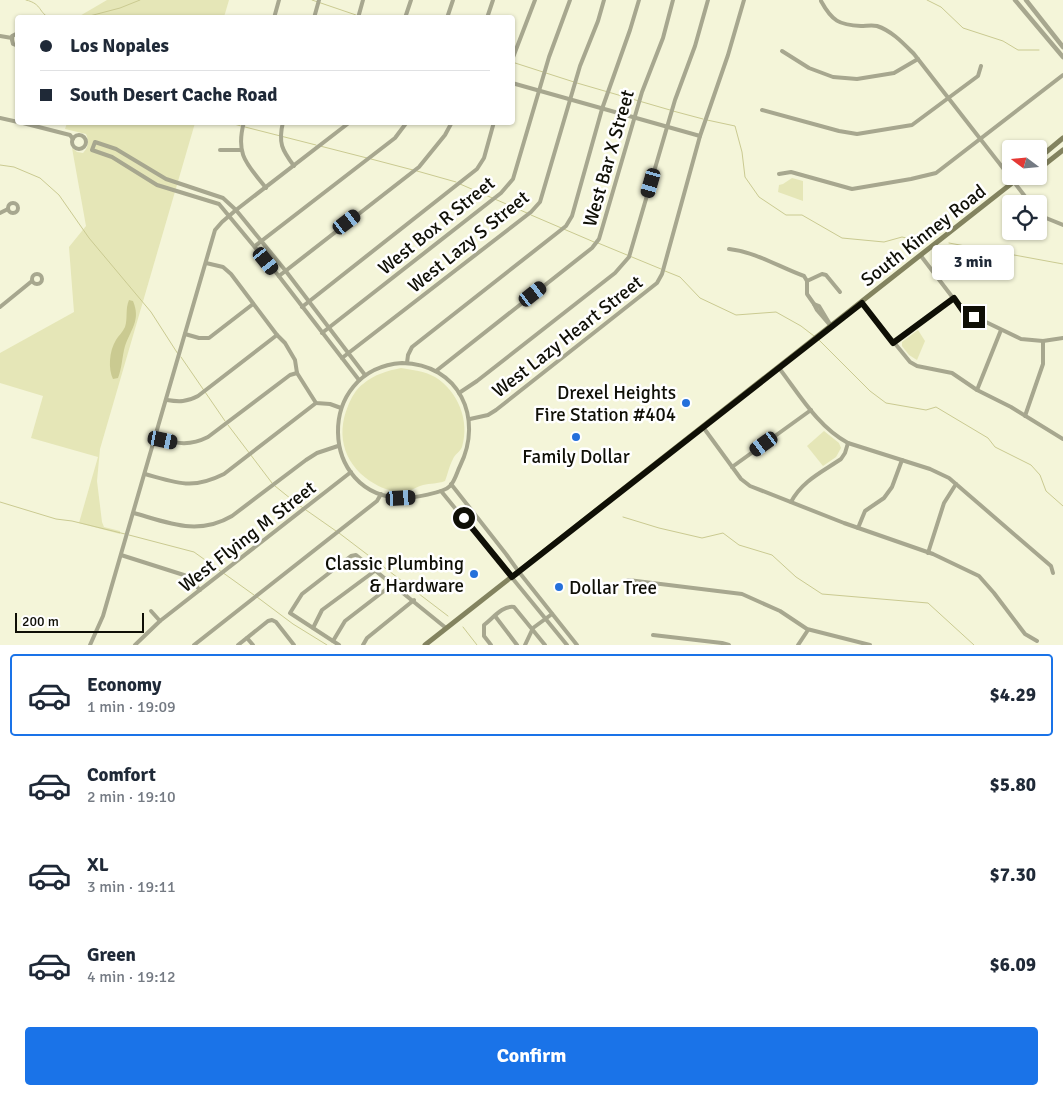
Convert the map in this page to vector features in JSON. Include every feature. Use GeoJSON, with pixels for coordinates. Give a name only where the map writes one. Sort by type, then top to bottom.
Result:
{"type":"FeatureCollection","features":[{"type":"Feature","properties":{"kind":"main road"},"geometry":{"type":"LineString","coordinates":[[1048,150],[1063,138]]}},
{"type":"Feature","properties":{"kind":"main road"},"geometry":{"type":"LineString","coordinates":[[1048,161],[1063,150]]}},
{"type":"Feature","properties":{"kind":"main road","name":"South Kinney Road"},"geometry":{"type":"LineString","coordinates":[[425,645],[1011,185]]}},
{"type":"Feature","properties":{"kind":"street"},"geometry":{"type":"LineString","coordinates":[[275,15],[279,0]]}},
{"type":"Feature","properties":{"kind":"street"},"geometry":{"type":"LineString","coordinates":[[315,15],[319,0]]}},
{"type":"Feature","properties":{"kind":"street"},"geometry":{"type":"LineString","coordinates":[[359,15],[363,0]]}},
{"type":"Feature","properties":{"kind":"street"},"geometry":{"type":"LineString","coordinates":[[403,0],[410,1],[406,15]]}},
{"type":"Feature","properties":{"kind":"street"},"geometry":{"type":"LineString","coordinates":[[448,15],[453,0]]}},
{"type":"Feature","properties":{"kind":"street"},"geometry":{"type":"LineString","coordinates":[[488,15],[493,0]]}},
{"type":"Feature","properties":{"kind":"street"},"geometry":{"type":"LineString","coordinates":[[515,52],[535,0]]}},
{"type":"Feature","properties":{"kind":"street","name":"West Box R Street"},"geometry":{"type":"LineString","coordinates":[[322,333],[501,193],[513,180],[538,91],[570,0]]}},
{"type":"Feature","properties":{"kind":"street","name":"West Lazy S Street"},"geometry":{"type":"LineString","coordinates":[[342,358],[531,212],[540,202],[580,66],[598,21],[604,0]]}},
{"type":"Feature","properties":{"kind":"street"},"geometry":{"type":"LineString","coordinates":[[407,363],[412,347],[566,226],[572,216],[602,109],[639,0]]}},
{"type":"Feature","properties":{"kind":"street","name":"West Bar X Street"},"geometry":{"type":"LineString","coordinates":[[436,371],[592,248],[599,239],[642,92],[663,38],[673,0]]}},
{"type":"Feature","properties":{"kind":"street"},"geometry":{"type":"LineString","coordinates":[[459,393],[615,274],[630,257],[675,100],[695,46],[708,0]]}},
{"type":"Feature","properties":{"kind":"street","name":"West Lazy Heart Street"},"geometry":{"type":"LineString","coordinates":[[470,419],[488,415],[496,410],[657,283],[662,274],[700,136],[728,55],[744,0]]}},
{"type":"Feature","properties":{"kind":"street"},"geometry":{"type":"LineString","coordinates":[[1015,0],[1063,58]]}},
{"type":"Feature","properties":{"kind":"street"},"geometry":{"type":"LineString","coordinates":[[1026,0],[1063,47]]}},
{"type":"Feature","properties":{"kind":"street"},"geometry":{"type":"LineString","coordinates":[[822,1],[829,15],[838,22],[852,25],[876,26],[894,35],[918,59],[1002,166]]}},
{"type":"Feature","properties":{"kind":"street"},"geometry":{"type":"LineString","coordinates":[[0,36],[12,38],[15,36]]}},
{"type":"Feature","properties":{"kind":"street"},"geometry":{"type":"LineString","coordinates":[[12,38],[13,44],[15,45]]}},
{"type":"Feature","properties":{"kind":"street"},"geometry":{"type":"LineString","coordinates":[[782,52],[808,68],[833,77],[857,79],[894,73],[918,59]]}},
{"type":"Feature","properties":{"kind":"street"},"geometry":{"type":"LineString","coordinates":[[762,110],[857,134],[912,125],[978,76],[981,66]]}},
{"type":"Feature","properties":{"kind":"street"},"geometry":{"type":"LineString","coordinates":[[779,174],[792,172],[852,189],[936,173],[1063,75]]}},
{"type":"Feature","properties":{"kind":"street"},"geometry":{"type":"LineString","coordinates":[[515,84],[700,136]]}},
{"type":"Feature","properties":{"kind":"street"},"geometry":{"type":"LineString","coordinates":[[0,118],[15,121]]}},
{"type":"Feature","properties":{"kind":"street"},"geometry":{"type":"LineString","coordinates":[[30,125],[70,135],[73,139]]}},
{"type":"Feature","properties":{"kind":"street"},"geometry":{"type":"LineString","coordinates":[[243,125],[241,150],[246,162],[266,188]]}},
{"type":"Feature","properties":{"kind":"street"},"geometry":{"type":"LineString","coordinates":[[282,125],[280,135],[281,146],[294,166]]}},
{"type":"Feature","properties":{"kind":"street"},"geometry":{"type":"LineString","coordinates":[[90,645],[103,616],[215,230],[236,210],[346,125]]}},
{"type":"Feature","properties":{"kind":"street"},"geometry":{"type":"LineString","coordinates":[[254,246],[395,138],[405,125]]}},
{"type":"Feature","properties":{"kind":"street"},"geometry":{"type":"LineString","coordinates":[[279,276],[419,167],[445,135],[450,125]]}},
{"type":"Feature","properties":{"kind":"street"},"geometry":{"type":"LineString","coordinates":[[302,306],[477,169],[484,158],[493,125]]}},
{"type":"Feature","properties":{"kind":"street"},"geometry":{"type":"LineString","coordinates":[[359,380],[279,276],[219,204],[157,185],[129,166],[112,157],[92,150],[95,142],[116,149],[166,179],[223,198],[236,210],[262,241],[365,376]]}},
{"type":"Feature","properties":{"kind":"street"},"geometry":{"type":"LineString","coordinates":[[220,150],[241,150]]}},
{"type":"Feature","properties":{"kind":"street"},"geometry":{"type":"LineString","coordinates":[[129,166],[133,160]]}},
{"type":"Feature","properties":{"kind":"street"},"geometry":{"type":"LineString","coordinates":[[147,178],[151,171]]}},
{"type":"Feature","properties":{"kind":"street"},"geometry":{"type":"LineString","coordinates":[[184,193],[187,185]]}},
{"type":"Feature","properties":{"kind":"street"},"geometry":{"type":"LineString","coordinates":[[0,213],[8,209]]}},
{"type":"Feature","properties":{"kind":"street"},"geometry":{"type":"LineString","coordinates":[[1047,218],[1062,224],[1063,219]]}},
{"type":"Feature","properties":{"kind":"street"},"geometry":{"type":"LineString","coordinates":[[729,249],[756,255],[804,276],[807,281],[807,294],[814,304],[819,306],[832,326]]}},
{"type":"Feature","properties":{"kind":"street"},"geometry":{"type":"LineString","coordinates":[[921,256],[963,311],[1021,340],[1043,341],[1063,338]]}},
{"type":"Feature","properties":{"kind":"street"},"geometry":{"type":"LineString","coordinates":[[206,263],[223,267],[231,274],[284,343],[295,360],[297,373],[316,402]]}},
{"type":"Feature","properties":{"kind":"street"},"geometry":{"type":"LineString","coordinates":[[807,281],[822,274],[826,275],[840,292]]}},
{"type":"Feature","properties":{"kind":"street"},"geometry":{"type":"LineString","coordinates":[[0,307],[32,281]]}},
{"type":"Feature","properties":{"kind":"street"},"geometry":{"type":"LineString","coordinates":[[893,343],[954,298]]}},
{"type":"Feature","properties":{"kind":"street"},"geometry":{"type":"LineString","coordinates":[[862,303],[910,362],[917,366],[952,373],[977,390],[1063,439]]}},
{"type":"Feature","properties":{"kind":"street"},"geometry":{"type":"LineString","coordinates":[[185,334],[199,338],[209,338],[253,304]]}},
{"type":"Feature","properties":{"kind":"street"},"geometry":{"type":"LineString","coordinates":[[977,390],[1000,330]]}},
{"type":"Feature","properties":{"kind":"street"},"geometry":{"type":"LineString","coordinates":[[167,400],[184,401],[198,396],[277,335]]}},
{"type":"Feature","properties":{"kind":"street"},"geometry":{"type":"LineString","coordinates":[[1025,416],[1043,364],[1043,341]]}},
{"type":"Feature","properties":{"kind":"street"},"geometry":{"type":"LineString","coordinates":[[407,363],[436,371],[449,381],[459,393],[466,405],[470,419],[467,453],[452,484],[441,491],[401,498],[381,494],[364,485],[345,464],[338,446],[337,427],[341,408],[348,393],[359,380],[384,366],[407,363]]}},
{"type":"Feature","properties":{"kind":"street"},"geometry":{"type":"LineString","coordinates":[[779,368],[811,410],[836,437],[848,443],[930,469],[949,478],[1051,566],[1053,573]]}},
{"type":"Feature","properties":{"kind":"street"},"geometry":{"type":"LineString","coordinates":[[156,438],[184,444],[197,442],[208,437],[290,375],[297,373]]}},
{"type":"Feature","properties":{"kind":"street"},"geometry":{"type":"LineString","coordinates":[[145,474],[177,483],[194,484],[210,480],[224,474],[316,402],[341,408]]}},
{"type":"Feature","properties":{"kind":"street"},"geometry":{"type":"LineString","coordinates":[[732,467],[811,410]]}},
{"type":"Feature","properties":{"kind":"street"},"geometry":{"type":"LineString","coordinates":[[703,427],[732,467],[750,486],[928,553],[979,576],[994,592],[1025,634],[1037,641]]}},
{"type":"Feature","properties":{"kind":"street"},"geometry":{"type":"LineString","coordinates":[[791,502],[805,483],[841,459],[848,443]]}},
{"type":"Feature","properties":{"kind":"street"},"geometry":{"type":"LineString","coordinates":[[134,513],[188,527],[207,526],[221,522],[232,516],[306,460],[317,453],[338,446]]}},
{"type":"Feature","properties":{"kind":"street"},"geometry":{"type":"LineString","coordinates":[[858,528],[865,512],[884,498],[892,487],[902,460]]}},
{"type":"Feature","properties":{"kind":"street","name":"West Flying M Street"},"geometry":{"type":"LineString","coordinates":[[135,645],[160,621],[351,472]]}},
{"type":"Feature","properties":{"kind":"street"},"geometry":{"type":"LineString","coordinates":[[452,484],[577,645]]}},
{"type":"Feature","properties":{"kind":"street"},"geometry":{"type":"LineString","coordinates":[[928,553],[944,503],[956,484]]}},
{"type":"Feature","properties":{"kind":"street"},"geometry":{"type":"LineString","coordinates":[[441,491],[567,645]]}},
{"type":"Feature","properties":{"kind":"street"},"geometry":{"type":"LineString","coordinates":[[194,645],[377,500],[381,494]]}},
{"type":"Feature","properties":{"kind":"street"},"geometry":{"type":"LineString","coordinates":[[339,645],[290,613],[302,594],[351,556],[356,555],[414,600],[446,628]]}},
{"type":"Feature","properties":{"kind":"street"},"geometry":{"type":"LineString","coordinates":[[121,556],[187,576],[200,590]]}},
{"type":"Feature","properties":{"kind":"street"},"geometry":{"type":"LineString","coordinates":[[313,628],[322,610],[376,570]]}},
{"type":"Feature","properties":{"kind":"street"},"geometry":{"type":"LineString","coordinates":[[628,580],[742,594],[780,611],[808,630],[870,645]]}},
{"type":"Feature","properties":{"kind":"street"},"geometry":{"type":"LineString","coordinates":[[333,641],[346,621],[393,584]]}},
{"type":"Feature","properties":{"kind":"street"},"geometry":{"type":"LineString","coordinates":[[363,645],[367,638],[414,600]]}},
{"type":"Feature","properties":{"kind":"street"},"geometry":{"type":"LineString","coordinates":[[491,645],[484,636],[484,625],[506,607],[511,606],[533,628],[545,645]]}},
{"type":"Feature","properties":{"kind":"street"},"geometry":{"type":"LineString","coordinates":[[151,611],[160,621]]}},
{"type":"Feature","properties":{"kind":"street"},"geometry":{"type":"LineString","coordinates":[[525,645],[533,628],[552,614]]}},
{"type":"Feature","properties":{"kind":"street"},"geometry":{"type":"LineString","coordinates":[[495,616],[517,645]]}},
{"type":"Feature","properties":{"kind":"street"},"geometry":{"type":"LineString","coordinates":[[238,645],[268,621],[272,620],[276,622],[294,645]]}},
{"type":"Feature","properties":{"kind":"street"},"geometry":{"type":"LineString","coordinates":[[798,645],[808,630]]}},
{"type":"Feature","properties":{"kind":"street"},"geometry":{"type":"LineString","coordinates":[[654,635],[729,645]]}},
{"type":"Feature","properties":{"kind":"street"},"geometry":{"type":"LineString","coordinates":[[248,638],[253,645]]}},
{"type":"Feature","properties":{"kind":"shaded area"},"geometry":{"type":"Polygon","coordinates":[[[107,0],[229,0],[225,15],[81,15],[107,0]]]}},
{"type":"Feature","properties":{"kind":"shaded area"},"geometry":{"type":"Polygon","coordinates":[[[66,125],[194,125],[100,449],[97,481],[102,522],[104,527],[120,531],[120,534],[79,523],[98,457],[31,438],[43,396],[0,383],[0,353],[74,312],[69,247],[86,226],[72,148],[77,152],[83,153],[88,142],[86,134],[65,129],[66,125]]]}},
{"type":"Feature","properties":{"kind":"shaded area"},"geometry":{"type":"Polygon","coordinates":[[[792,178],[803,181],[803,201],[778,192],[779,185],[792,178]]]}},
{"type":"Feature","properties":{"kind":"shaded area"},"geometry":{"type":"Polygon","coordinates":[[[129,300],[133,301],[136,319],[125,346],[118,378],[113,379],[110,370],[111,355],[117,338],[125,327],[129,300]]]}},
{"type":"Feature","properties":{"kind":"shaded area"},"geometry":{"type":"Polygon","coordinates":[[[918,330],[925,341],[917,360],[909,355],[902,346],[902,342],[918,330]]]}},
{"type":"Feature","properties":{"kind":"shaded area"},"geometry":{"type":"Polygon","coordinates":[[[401,368],[427,373],[435,377],[450,390],[456,398],[463,417],[464,437],[462,447],[454,457],[445,481],[426,484],[400,492],[379,486],[356,469],[345,450],[343,429],[348,406],[358,388],[377,375],[401,368]]]}},
{"type":"Feature","properties":{"kind":"shaded area"},"geometry":{"type":"Polygon","coordinates":[[[824,431],[839,443],[841,448],[836,457],[823,466],[807,446],[824,431]]]}},
{"type":"Feature","properties":{"kind":"waterway"},"geometry":{"type":"LineString","coordinates":[[26,0],[38,6],[45,15]]}},
{"type":"Feature","properties":{"kind":"waterway"},"geometry":{"type":"LineString","coordinates":[[93,15],[140,0]]}},
{"type":"Feature","properties":{"kind":"waterway"},"geometry":{"type":"LineString","coordinates":[[312,0],[356,15]]}},
{"type":"Feature","properties":{"kind":"waterway"},"geometry":{"type":"LineString","coordinates":[[927,0],[941,7],[963,28],[1003,41],[1018,50],[1039,50]]}},
{"type":"Feature","properties":{"kind":"waterway"},"geometry":{"type":"LineString","coordinates":[[515,63],[543,72]]}},
{"type":"Feature","properties":{"kind":"waterway"},"geometry":{"type":"LineString","coordinates":[[546,73],[574,82]]}},
{"type":"Feature","properties":{"kind":"waterway"},"geometry":{"type":"LineString","coordinates":[[577,83],[670,110]]}},
{"type":"Feature","properties":{"kind":"waterway"},"geometry":{"type":"LineString","coordinates":[[673,111],[703,119]]}},
{"type":"Feature","properties":{"kind":"waterway"},"geometry":{"type":"LineString","coordinates":[[707,120],[735,126],[742,152],[745,177],[759,197],[786,215],[802,215],[842,238],[884,242],[902,237],[920,241],[930,236],[933,237]]}},
{"type":"Feature","properties":{"kind":"waterway"},"geometry":{"type":"LineString","coordinates":[[245,127],[316,145]]}},
{"type":"Feature","properties":{"kind":"waterway"},"geometry":{"type":"LineString","coordinates":[[320,146],[367,158]]}},
{"type":"Feature","properties":{"kind":"waterway"},"geometry":{"type":"LineString","coordinates":[[371,159],[413,170]]}},
{"type":"Feature","properties":{"kind":"waterway"},"geometry":{"type":"LineString","coordinates":[[0,165],[14,167],[40,178],[59,195],[89,238],[151,312],[178,354]]}},
{"type":"Feature","properties":{"kind":"waterway"},"geometry":{"type":"LineString","coordinates":[[417,171],[456,182]]}},
{"type":"Feature","properties":{"kind":"waterway"},"geometry":{"type":"LineString","coordinates":[[460,184],[527,213]]}},
{"type":"Feature","properties":{"kind":"waterway"},"geometry":{"type":"LineString","coordinates":[[531,215],[594,242]]}},
{"type":"Feature","properties":{"kind":"waterway"},"geometry":{"type":"LineString","coordinates":[[598,243],[661,269]]}},
{"type":"Feature","properties":{"kind":"waterway"},"geometry":{"type":"LineString","coordinates":[[949,243],[1063,264]]}},
{"type":"Feature","properties":{"kind":"waterway"},"geometry":{"type":"LineString","coordinates":[[665,271],[680,277],[700,298],[736,315],[776,312],[801,326],[814,336]]}},
{"type":"Feature","properties":{"kind":"waterway"},"geometry":{"type":"LineString","coordinates":[[818,339],[870,391],[886,403],[926,410],[936,407],[988,438],[995,447],[1031,465],[1040,475],[1046,491],[1063,506]]}},
{"type":"Feature","properties":{"kind":"waterway"},"geometry":{"type":"LineString","coordinates":[[181,357],[225,421]]}},
{"type":"Feature","properties":{"kind":"waterway"},"geometry":{"type":"LineString","coordinates":[[228,425],[272,483]]}},
{"type":"Feature","properties":{"kind":"waterway"},"geometry":{"type":"LineString","coordinates":[[275,486],[336,531]]}},
{"type":"Feature","properties":{"kind":"waterway"},"geometry":{"type":"LineString","coordinates":[[0,502],[56,519],[125,534]]}},
{"type":"Feature","properties":{"kind":"waterway"},"geometry":{"type":"LineString","coordinates":[[623,517],[702,538],[723,533],[739,545],[772,555],[796,577],[822,594],[928,603],[974,645]]}},
{"type":"Feature","properties":{"kind":"waterway"},"geometry":{"type":"LineString","coordinates":[[339,533],[448,616]]}},
{"type":"Feature","properties":{"kind":"waterway"},"geometry":{"type":"LineString","coordinates":[[129,535],[194,552],[254,595]]}},
{"type":"Feature","properties":{"kind":"waterway"},"geometry":{"type":"LineString","coordinates":[[257,597],[293,624],[327,645]]}},
{"type":"Feature","properties":{"kind":"waterway"},"geometry":{"type":"LineString","coordinates":[[463,627],[477,645]]}},
{"type":"Feature","properties":{"kind":"place","name":"Drexel Heights Fire Station #404"},"geometry":{"type":"Point","coordinates":[686,403]}},
{"type":"Feature","properties":{"kind":"place","name":"Family Dollar"},"geometry":{"type":"Point","coordinates":[576,437]}},
{"type":"Feature","properties":{"kind":"place","name":"Classic Plumbing & Hardware"},"geometry":{"type":"Point","coordinates":[474,574]}},
{"type":"Feature","properties":{"kind":"place","name":"Dollar Tree"},"geometry":{"type":"Point","coordinates":[559,587]}},
{"type":"Feature","properties":{"kind":"route"},"geometry":{"type":"LineString","coordinates":[[464,518],[512,577],[862,303],[893,343],[954,298],[963,311],[974,317]]}}]}
